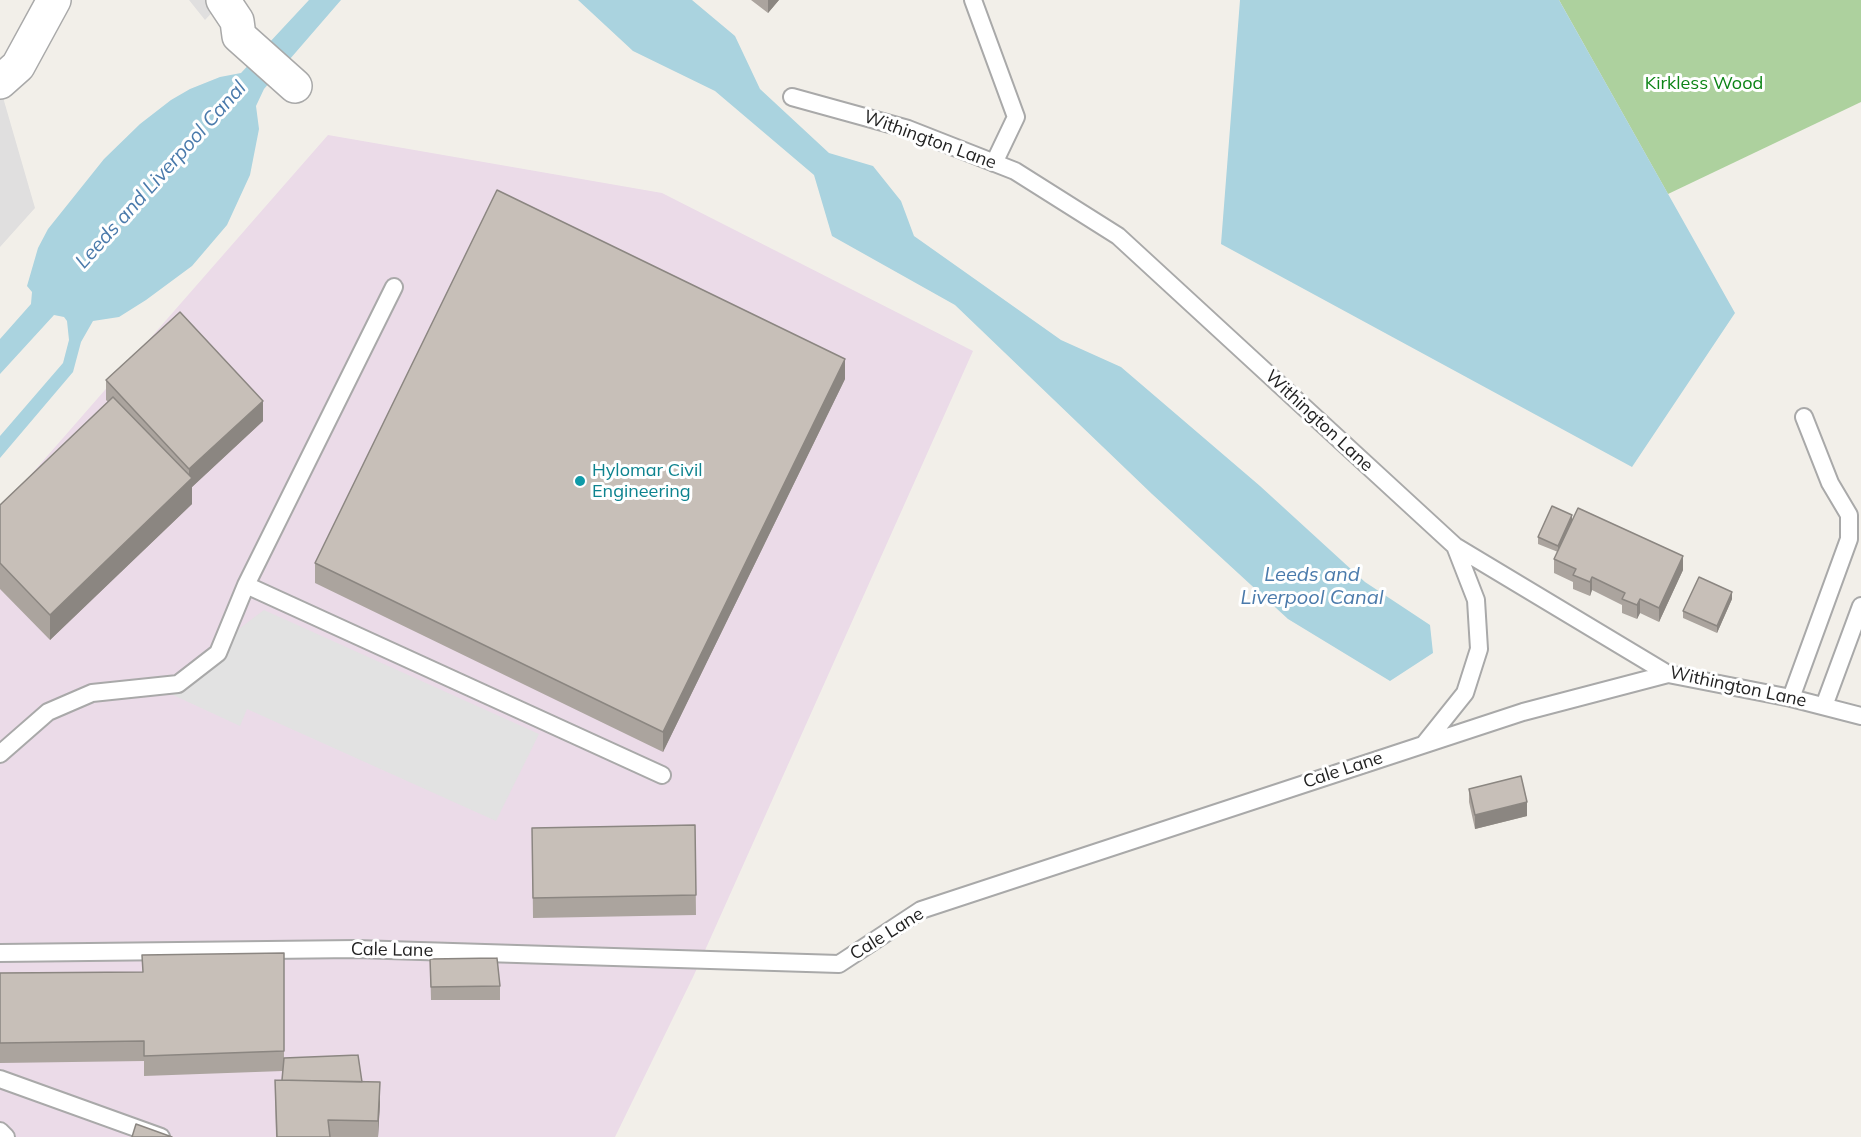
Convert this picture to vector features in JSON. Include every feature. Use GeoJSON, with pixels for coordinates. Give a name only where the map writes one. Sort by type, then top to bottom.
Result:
{"type":"FeatureCollection","features":[{"type":"Feature","properties":{"kind":"street"},"geometry":{"type":"LineString","coordinates":[[0,82],[18,66],[54,0]]}},
{"type":"Feature","properties":{"kind":"street"},"geometry":{"type":"LineString","coordinates":[[223,0],[237,21],[239,36],[295,86]]}},
{"type":"Feature","properties":{"kind":"lane"},"geometry":{"type":"LineString","coordinates":[[973,0],[1016,117],[994,163]]}},
{"type":"Feature","properties":{"kind":"lane","name":"Withington Lane"},"geometry":{"type":"LineString","coordinates":[[792,97],[908,129],[1015,171],[1118,236],[1455,546],[1668,674],[1791,698],[1861,716]]}},
{"type":"Feature","properties":{"kind":"lane"},"geometry":{"type":"LineString","coordinates":[[0,754],[48,712],[92,693],[178,684],[218,653],[246,585],[394,287]]}},
{"type":"Feature","properties":{"kind":"lane"},"geometry":{"type":"LineString","coordinates":[[1791,698],[1849,539],[1849,515],[1830,483],[1804,417]]}},
{"type":"Feature","properties":{"kind":"lane"},"geometry":{"type":"LineString","coordinates":[[1425,743],[1465,693],[1479,649],[1476,600],[1455,546]]}},
{"type":"Feature","properties":{"kind":"lane"},"geometry":{"type":"LineString","coordinates":[[246,585],[662,775]]}},
{"type":"Feature","properties":{"kind":"lane"},"geometry":{"type":"LineString","coordinates":[[1824,706],[1861,606]]}},
{"type":"Feature","properties":{"kind":"lane","name":"Cale Lane"},"geometry":{"type":"LineString","coordinates":[[0,953],[356,949],[839,964],[921,910],[1523,712],[1668,674]]}},
{"type":"Feature","properties":{"kind":"lane"},"geometry":{"type":"LineString","coordinates":[[0,1079],[161,1137]]}},
{"type":"Feature","properties":{"kind":"lane"},"geometry":{"type":"LineString","coordinates":[[0,1131],[6,1137]]}},
{"type":"Feature","properties":{"kind":"shaded area"},"geometry":{"type":"Polygon","coordinates":[[[189,0],[224,0],[205,20],[189,0]]]}},
{"type":"Feature","properties":{"kind":"shaded area"},"geometry":{"type":"Polygon","coordinates":[[[0,87],[35,208],[0,247],[0,87]]]}},
{"type":"Feature","properties":{"kind":"shaded area"},"geometry":{"type":"Polygon","coordinates":[[[328,135],[662,193],[973,351],[694,975],[615,1137],[0,1137],[0,510],[328,135]]]}},
{"type":"Feature","properties":{"kind":"shaded area"},"geometry":{"type":"Polygon","coordinates":[[[264,610],[539,734],[496,821],[247,709],[240,726],[145,682],[172,679],[264,610]]]}},
{"type":"Feature","properties":{"kind":"green space","name":"Kirkless Wood"},"geometry":{"type":"Polygon","coordinates":[[[1559,0],[1861,0],[1861,102],[1668,194],[1559,0]]]}},
{"type":"Feature","properties":{"kind":"water","name":"Leeds and Liverpool Canal"},"geometry":{"type":"Polygon","coordinates":[[[309,0],[341,0],[264,89],[256,106],[259,129],[250,175],[227,225],[192,266],[146,300],[119,317],[93,321],[81,342],[73,372],[0,458],[0,436],[63,363],[69,340],[67,321],[64,317],[54,315],[0,374],[0,339],[31,304],[32,292],[27,286],[38,248],[48,229],[104,159],[140,124],[171,100],[190,89],[220,77],[241,73],[309,0]]]}},
{"type":"Feature","properties":{"kind":"water","name":"Leeds and Liverpool Canal"},"geometry":{"type":"Polygon","coordinates":[[[578,0],[692,0],[735,36],[760,89],[829,153],[873,166],[901,201],[914,236],[1061,340],[1121,367],[1260,486],[1365,582],[1430,625],[1433,653],[1390,681],[1288,619],[1152,494],[955,305],[832,236],[814,175],[715,91],[633,51],[578,0]]]}},
{"type":"Feature","properties":{"kind":"water"},"geometry":{"type":"Polygon","coordinates":[[[1240,0],[1559,0],[1735,313],[1632,467],[1221,244],[1240,0]]]}},
{"type":"Feature","properties":{"kind":"building","name":"Hylomar Civil Engineering"},"geometry":{"type":"Polygon","coordinates":[[[497,190],[845,359],[663,732],[315,563],[497,190]]]}},
{"type":"Feature","properties":{"kind":"building"},"geometry":{"type":"Polygon","coordinates":[[[180,312],[263,401],[189,469],[106,380],[180,312]]]}},
{"type":"Feature","properties":{"kind":"building"},"geometry":{"type":"Polygon","coordinates":[[[113,397],[192,478],[50,615],[0,563],[0,505],[113,397]]]}},
{"type":"Feature","properties":{"kind":"building"},"geometry":{"type":"Polygon","coordinates":[[[1552,506],[1572,515],[1558,546],[1538,537],[1552,506]]]}},
{"type":"Feature","properties":{"kind":"building"},"geometry":{"type":"Polygon","coordinates":[[[1578,508],[1683,556],[1659,608],[1640,599],[1637,605],[1622,599],[1625,593],[1592,577],[1590,582],[1573,575],[1576,569],[1554,559],[1578,508]]]}},
{"type":"Feature","properties":{"kind":"building"},"geometry":{"type":"Polygon","coordinates":[[[1699,577],[1732,592],[1717,626],[1683,611],[1699,577]]]}},
{"type":"Feature","properties":{"kind":"building"},"geometry":{"type":"Polygon","coordinates":[[[1521,776],[1527,802],[1475,815],[1469,789],[1521,776]]]}},
{"type":"Feature","properties":{"kind":"building"},"geometry":{"type":"Polygon","coordinates":[[[695,825],[696,895],[533,898],[532,828],[695,825]]]}},
{"type":"Feature","properties":{"kind":"building"},"geometry":{"type":"Polygon","coordinates":[[[284,953],[284,1051],[144,1056],[144,1041],[0,1043],[0,973],[143,972],[142,955],[284,953]]]}},
{"type":"Feature","properties":{"kind":"building"},"geometry":{"type":"Polygon","coordinates":[[[497,958],[500,986],[431,987],[430,959],[497,958]]]}},
{"type":"Feature","properties":{"kind":"building"},"geometry":{"type":"Polygon","coordinates":[[[358,1055],[362,1082],[282,1080],[284,1058],[358,1055]]]}},
{"type":"Feature","properties":{"kind":"building"},"geometry":{"type":"Polygon","coordinates":[[[275,1080],[380,1082],[378,1121],[328,1120],[330,1137],[277,1137],[275,1080]]]}},
{"type":"Feature","properties":{"kind":"building"},"geometry":{"type":"Polygon","coordinates":[[[136,1124],[172,1137],[132,1137],[136,1124]]]}},
{"type":"Feature","properties":{"kind":"place","name":"Hylomar Civil Engineering"},"geometry":{"type":"Point","coordinates":[580,481]}}]}
